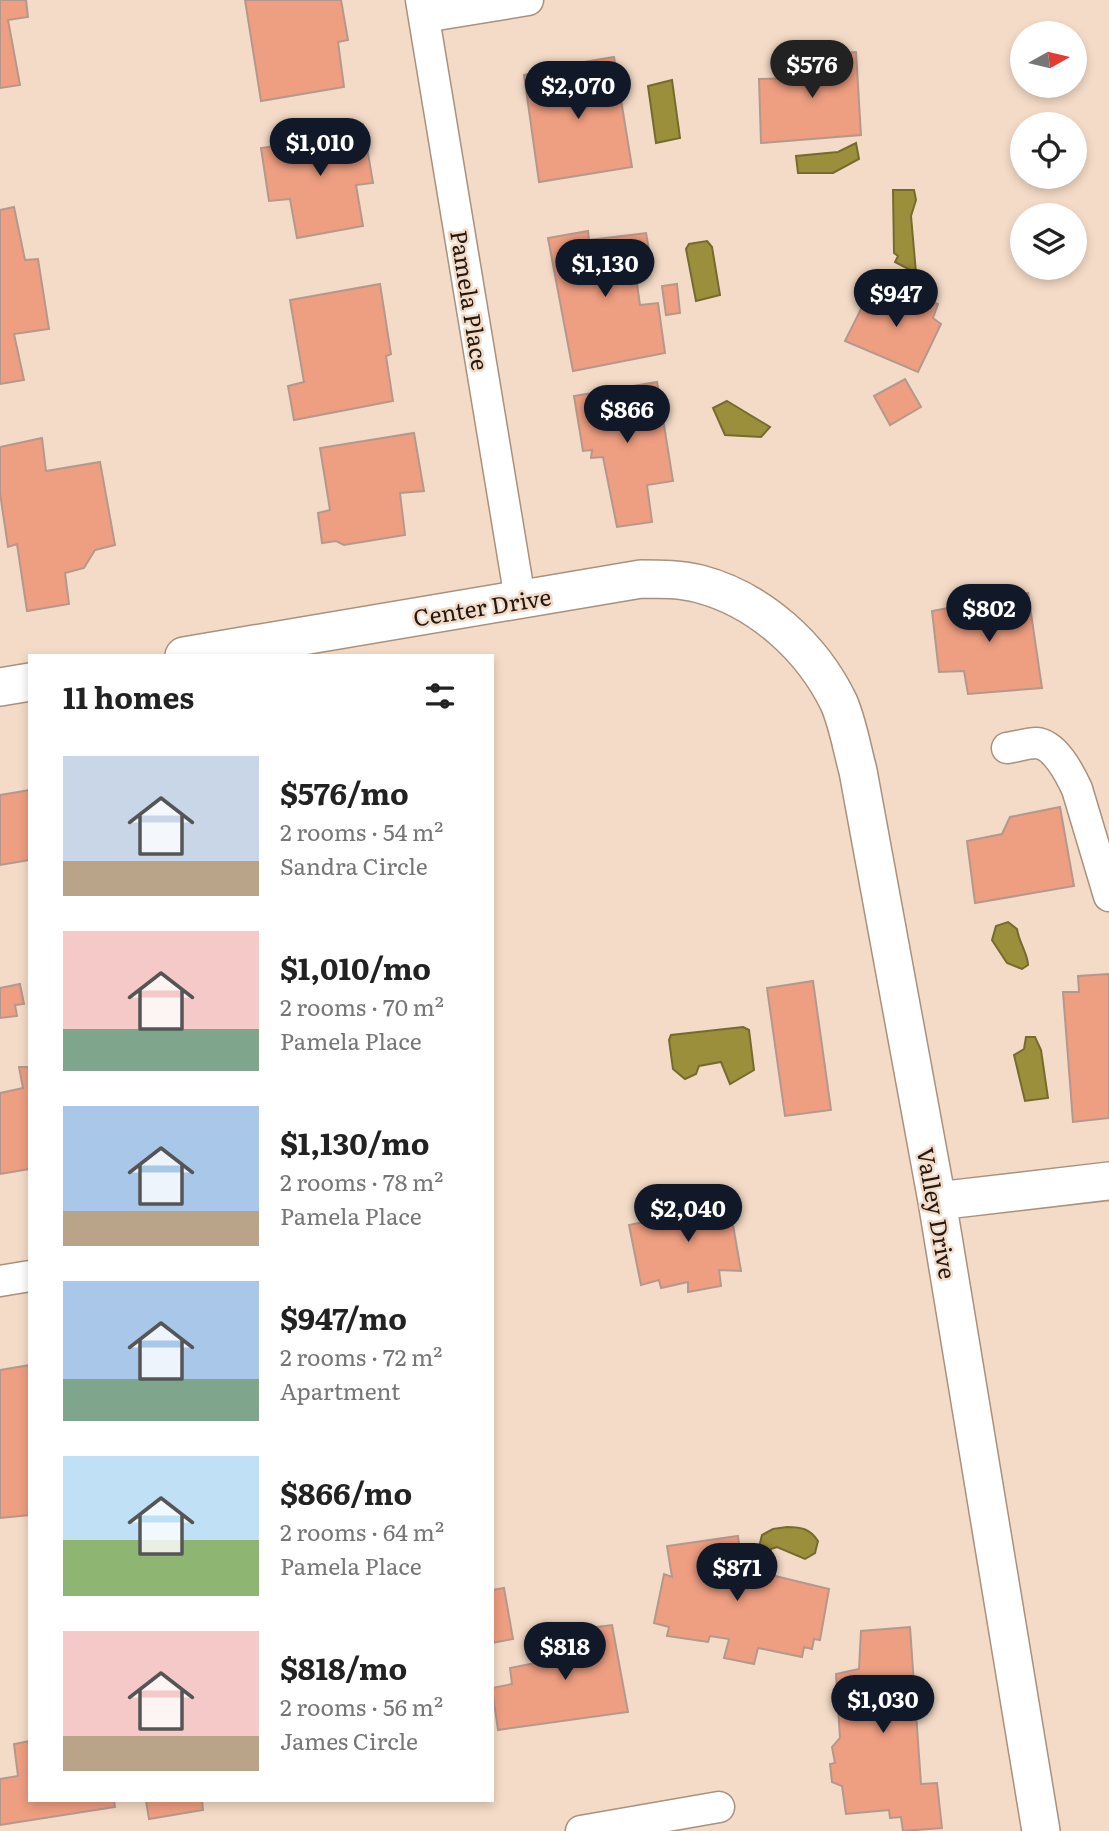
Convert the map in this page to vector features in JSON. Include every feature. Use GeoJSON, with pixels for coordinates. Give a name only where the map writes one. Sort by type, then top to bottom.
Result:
{"type":"FeatureCollection","features":[{"type":"Feature","properties":{"kind":"street"},"geometry":{"type":"LineString","coordinates":[[422,9],[528,0]]}},
{"type":"Feature","properties":{"kind":"street","name":"Pamela Place"},"geometry":{"type":"LineString","coordinates":[[422,9],[520,599]]}},
{"type":"Feature","properties":{"kind":"street","name":"Center Drive"},"geometry":{"type":"LineString","coordinates":[[196,654],[641,579],[672,579],[700,584],[749,605],[772,620]]}},
{"type":"Feature","properties":{"kind":"street","name":"Valley Drive"},"geometry":{"type":"LineString","coordinates":[[772,620],[802,647],[839,704],[858,771],[937,1200],[1041,1831]]}},
{"type":"Feature","properties":{"kind":"street"},"geometry":{"type":"LineString","coordinates":[[0,687],[28,682]]}},
{"type":"Feature","properties":{"kind":"street"},"geometry":{"type":"LineString","coordinates":[[1007,748],[1043,744],[1070,775],[1077,789],[1109,896]]}},
{"type":"Feature","properties":{"kind":"street"},"geometry":{"type":"LineString","coordinates":[[937,1200],[1109,1181]]}},
{"type":"Feature","properties":{"kind":"street"},"geometry":{"type":"LineString","coordinates":[[0,1281],[28,1276]]}},
{"type":"Feature","properties":{"kind":"street"},"geometry":{"type":"LineString","coordinates":[[581,1831],[719,1807]]}},
{"type":"Feature","properties":{"kind":"shaded area"},"geometry":{"type":"Polygon","coordinates":[[[672,80],[680,138],[656,143],[648,86],[672,80]]]}},
{"type":"Feature","properties":{"kind":"shaded area"},"geometry":{"type":"Polygon","coordinates":[[[856,143],[859,159],[833,173],[798,173],[796,156],[838,152],[856,143]]]}},
{"type":"Feature","properties":{"kind":"shaded area"},"geometry":{"type":"Polygon","coordinates":[[[893,190],[914,190],[916,200],[911,216],[916,273],[895,262],[898,256],[894,253],[893,190]]]}},
{"type":"Feature","properties":{"kind":"shaded area"},"geometry":{"type":"Polygon","coordinates":[[[707,241],[712,247],[720,295],[696,301],[686,249],[689,244],[707,241]]]}},
{"type":"Feature","properties":{"kind":"shaded area"},"geometry":{"type":"Polygon","coordinates":[[[727,401],[770,427],[761,437],[725,435],[713,408],[727,401]]]}},
{"type":"Feature","properties":{"kind":"shaded area"},"geometry":{"type":"Polygon","coordinates":[[[1008,922],[1017,929],[1027,957],[1028,965],[1022,969],[1007,963],[992,940],[996,926],[1008,922]]]}},
{"type":"Feature","properties":{"kind":"shaded area"},"geometry":{"type":"Polygon","coordinates":[[[743,1027],[749,1030],[754,1070],[730,1084],[721,1062],[699,1066],[696,1074],[685,1079],[673,1069],[669,1040],[671,1035],[743,1027]]]}},
{"type":"Feature","properties":{"kind":"shaded area"},"geometry":{"type":"Polygon","coordinates":[[[1026,1037],[1035,1037],[1041,1050],[1048,1098],[1025,1101],[1014,1055],[1024,1049],[1026,1037]]]}},
{"type":"Feature","properties":{"kind":"shaded area"},"geometry":{"type":"Polygon","coordinates":[[[787,1527],[809,1531],[818,1541],[815,1553],[805,1559],[777,1547],[771,1549],[769,1557],[757,1555],[762,1535],[773,1529],[787,1527]]]}},
{"type":"Feature","properties":{"kind":"building"},"geometry":{"type":"Polygon","coordinates":[[[0,0],[26,0],[28,17],[8,20],[20,85],[0,88],[0,0]]]}},
{"type":"Feature","properties":{"kind":"building"},"geometry":{"type":"Polygon","coordinates":[[[245,0],[341,0],[348,40],[338,42],[344,87],[261,101],[245,0]]]}},
{"type":"Feature","properties":{"kind":"building"},"geometry":{"type":"Polygon","coordinates":[[[856,52],[861,135],[761,143],[759,79],[787,78],[785,57],[856,52]]]}},
{"type":"Feature","properties":{"kind":"building"},"geometry":{"type":"Polygon","coordinates":[[[614,57],[632,167],[539,182],[524,75],[562,66],[564,74],[585,70],[584,62],[614,57]]]}},
{"type":"Feature","properties":{"kind":"building"},"geometry":{"type":"Polygon","coordinates":[[[363,124],[373,183],[356,185],[363,226],[297,238],[290,199],[269,201],[261,148],[281,145],[280,140],[363,124]]]}},
{"type":"Feature","properties":{"kind":"building"},"geometry":{"type":"Polygon","coordinates":[[[14,207],[25,260],[38,259],[49,329],[14,334],[24,380],[0,384],[0,210],[14,207]]]}},
{"type":"Feature","properties":{"kind":"building"},"geometry":{"type":"Polygon","coordinates":[[[588,231],[589,240],[646,233],[651,261],[634,263],[640,305],[658,303],[665,353],[573,371],[548,238],[588,231]]]}},
{"type":"Feature","properties":{"kind":"building"},"geometry":{"type":"Polygon","coordinates":[[[380,284],[391,354],[386,356],[393,401],[294,420],[288,386],[304,382],[290,300],[380,284]]]}},
{"type":"Feature","properties":{"kind":"building"},"geometry":{"type":"Polygon","coordinates":[[[677,284],[680,313],[666,315],[662,286],[677,284]]]}},
{"type":"Feature","properties":{"kind":"building"},"geometry":{"type":"Polygon","coordinates":[[[870,291],[904,305],[912,294],[938,304],[933,318],[941,324],[918,372],[845,341],[870,291]]]}},
{"type":"Feature","properties":{"kind":"building"},"geometry":{"type":"Polygon","coordinates":[[[905,379],[921,407],[890,425],[874,396],[905,379]]]}},
{"type":"Feature","properties":{"kind":"building"},"geometry":{"type":"Polygon","coordinates":[[[657,382],[673,481],[647,485],[652,522],[617,527],[603,457],[591,458],[592,450],[583,451],[574,396],[657,382]]]}},
{"type":"Feature","properties":{"kind":"building"},"geometry":{"type":"Polygon","coordinates":[[[414,433],[424,491],[400,493],[405,535],[344,545],[336,541],[322,543],[318,513],[330,510],[320,448],[414,433]]]}},
{"type":"Feature","properties":{"kind":"building"},"geometry":{"type":"Polygon","coordinates":[[[42,438],[46,471],[100,462],[115,545],[95,550],[84,568],[65,573],[69,604],[27,611],[17,544],[8,547],[0,493],[0,447],[42,438]]]}},
{"type":"Feature","properties":{"kind":"building"},"geometry":{"type":"Polygon","coordinates":[[[1028,593],[1042,688],[968,694],[964,671],[939,672],[932,611],[1028,593]]]}},
{"type":"Feature","properties":{"kind":"building"},"geometry":{"type":"Polygon","coordinates":[[[28,790],[28,860],[0,865],[0,795],[28,790]]]}},
{"type":"Feature","properties":{"kind":"building"},"geometry":{"type":"Polygon","coordinates":[[[1060,807],[1074,886],[975,903],[967,841],[1002,834],[1010,817],[1060,807]]]}},
{"type":"Feature","properties":{"kind":"building"},"geometry":{"type":"Polygon","coordinates":[[[1109,974],[1109,1118],[1073,1122],[1063,992],[1079,992],[1078,976],[1109,974]]]}},
{"type":"Feature","properties":{"kind":"building"},"geometry":{"type":"Polygon","coordinates":[[[813,981],[831,1110],[785,1116],[767,988],[813,981]]]}},
{"type":"Feature","properties":{"kind":"building"},"geometry":{"type":"Polygon","coordinates":[[[20,984],[24,1004],[15,1005],[17,1016],[0,1018],[0,988],[20,984]]]}},
{"type":"Feature","properties":{"kind":"building"},"geometry":{"type":"Polygon","coordinates":[[[19,1067],[28,1067],[28,1169],[0,1174],[0,1093],[23,1088],[19,1067]]]}},
{"type":"Feature","properties":{"kind":"building"},"geometry":{"type":"Polygon","coordinates":[[[727,1190],[741,1271],[719,1270],[721,1286],[688,1292],[688,1282],[661,1288],[659,1280],[641,1285],[629,1225],[677,1215],[677,1199],[727,1190]]]}},
{"type":"Feature","properties":{"kind":"building"},"geometry":{"type":"Polygon","coordinates":[[[28,1365],[28,1515],[0,1518],[0,1370],[28,1365]]]}},
{"type":"Feature","properties":{"kind":"building"},"geometry":{"type":"Polygon","coordinates":[[[738,1536],[742,1568],[829,1589],[820,1640],[814,1639],[812,1649],[804,1647],[802,1657],[758,1648],[754,1664],[724,1658],[729,1639],[710,1636],[708,1642],[667,1636],[669,1627],[654,1623],[664,1574],[672,1577],[667,1546],[738,1536]]]}},
{"type":"Feature","properties":{"kind":"building"},"geometry":{"type":"Polygon","coordinates":[[[504,1588],[513,1639],[494,1643],[494,1590],[504,1588]]]}},
{"type":"Feature","properties":{"kind":"building"},"geometry":{"type":"Polygon","coordinates":[[[612,1625],[628,1712],[498,1730],[494,1688],[512,1684],[510,1668],[550,1660],[546,1633],[612,1625]]]}},
{"type":"Feature","properties":{"kind":"building"},"geometry":{"type":"Polygon","coordinates":[[[910,1627],[921,1784],[937,1783],[942,1828],[903,1831],[901,1817],[890,1818],[889,1810],[846,1814],[842,1786],[832,1782],[830,1764],[835,1763],[832,1747],[840,1738],[836,1674],[859,1669],[861,1631],[910,1627]]]}},
{"type":"Feature","properties":{"kind":"building"},"geometry":{"type":"Polygon","coordinates":[[[28,1741],[28,1802],[114,1802],[115,1807],[0,1825],[0,1779],[18,1776],[14,1744],[28,1741]]]}},
{"type":"Feature","properties":{"kind":"building"},"geometry":{"type":"Polygon","coordinates":[[[146,1802],[202,1802],[203,1810],[149,1819],[146,1802]]]}}]}
